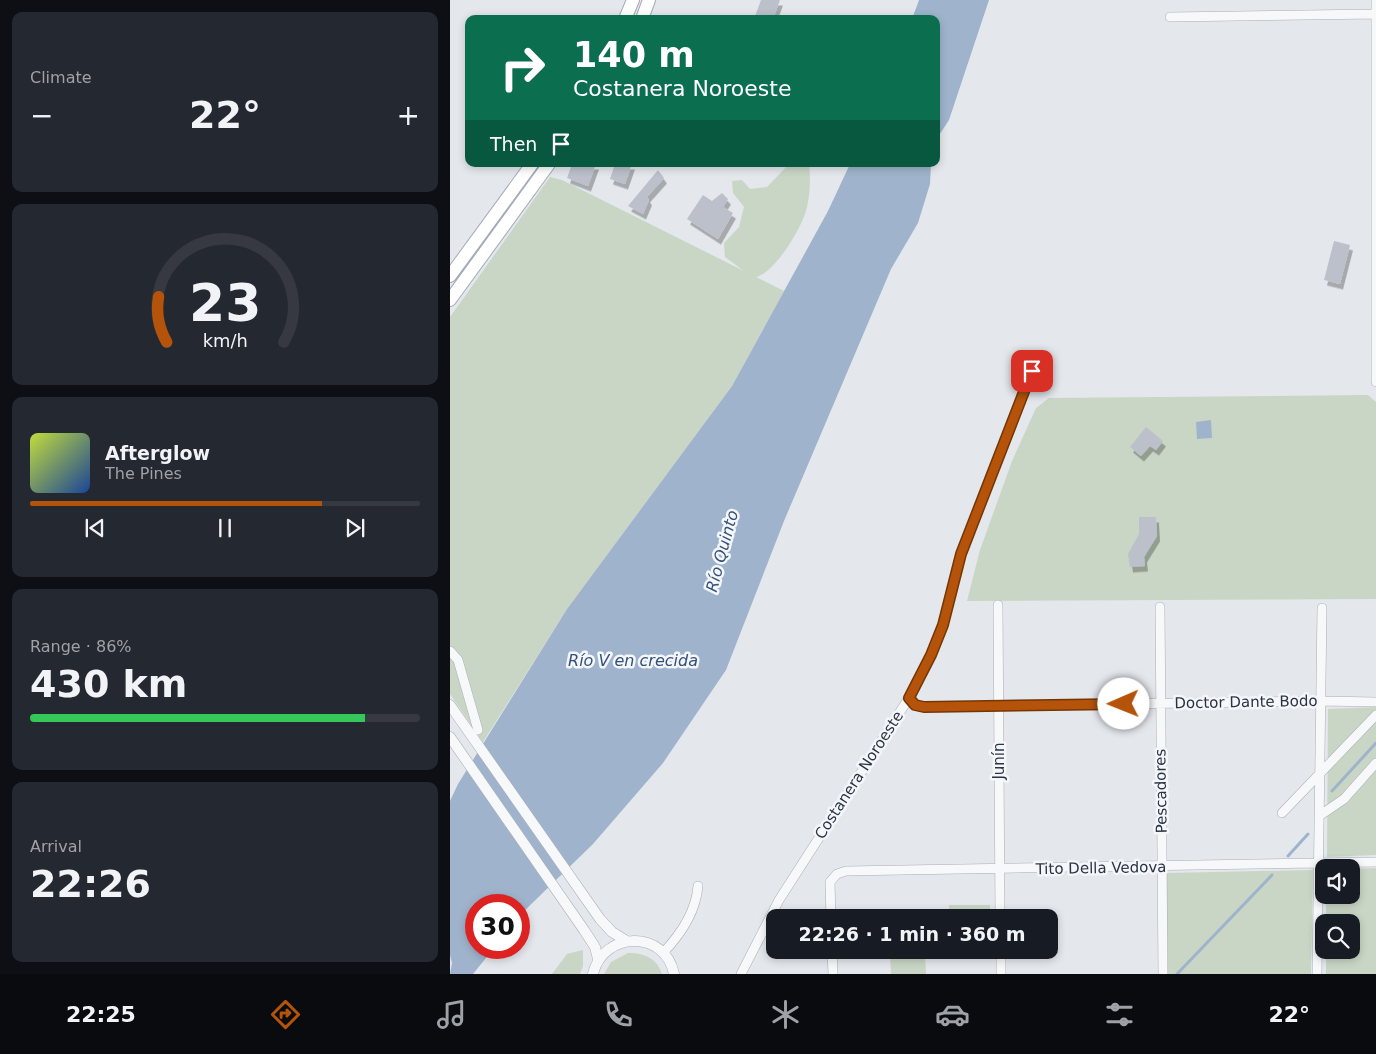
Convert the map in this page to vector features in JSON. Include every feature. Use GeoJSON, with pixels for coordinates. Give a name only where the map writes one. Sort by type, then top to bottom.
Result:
{"type":"FeatureCollection","features":[{"type":"Feature","properties":{"kind":"main road"},"geometry":{"type":"LineString","coordinates":[[627,15],[633,0]]}},
{"type":"Feature","properties":{"kind":"main road"},"geometry":{"type":"LineString","coordinates":[[644,15],[650,0]]}},
{"type":"Feature","properties":{"kind":"main road"},"geometry":{"type":"LineString","coordinates":[[450,276],[530,167]]}},
{"type":"Feature","properties":{"kind":"main road"},"geometry":{"type":"LineString","coordinates":[[450,300],[547,167]]}},
{"type":"Feature","properties":{"kind":"street"},"geometry":{"type":"LineString","coordinates":[[1376,0],[1376,382]]}},
{"type":"Feature","properties":{"kind":"street"},"geometry":{"type":"LineString","coordinates":[[1170,17],[1376,14]]}},
{"type":"Feature","properties":{"kind":"street","name":"Costanera Noroeste"},"geometry":{"type":"LineString","coordinates":[[741,974],[779,900],[909,698],[931,655],[943,625],[961,554],[1032,371]]}},
{"type":"Feature","properties":{"kind":"street","name":"Junín"},"geometry":{"type":"LineString","coordinates":[[998,605],[1000,909]]}},
{"type":"Feature","properties":{"kind":"street","name":"Pescadores"},"geometry":{"type":"LineString","coordinates":[[1160,608],[1163,974]]}},
{"type":"Feature","properties":{"kind":"street"},"geometry":{"type":"LineString","coordinates":[[1319,859],[1322,608]]}},
{"type":"Feature","properties":{"kind":"street"},"geometry":{"type":"LineString","coordinates":[[450,651],[458,660],[478,730]]}},
{"type":"Feature","properties":{"kind":"street","name":"Doctor Dante Bodo"},"geometry":{"type":"LineString","coordinates":[[909,698],[915,705],[924,707],[1322,701],[1376,702]]}},
{"type":"Feature","properties":{"kind":"street"},"geometry":{"type":"LineString","coordinates":[[450,705],[600,919],[612,932],[625,940],[644,941],[655,946],[667,957],[674,974]]}},
{"type":"Feature","properties":{"kind":"street"},"geometry":{"type":"LineString","coordinates":[[1282,813],[1376,715]]}},
{"type":"Feature","properties":{"kind":"street"},"geometry":{"type":"LineString","coordinates":[[450,737],[584,930],[595,947],[598,959]]}},
{"type":"Feature","properties":{"kind":"street"},"geometry":{"type":"LineString","coordinates":[[1319,816],[1344,799],[1376,763]]}},
{"type":"Feature","properties":{"kind":"street","name":"Tito Della Vedova"},"geometry":{"type":"LineString","coordinates":[[1360,863],[1376,862]]}},
{"type":"Feature","properties":{"kind":"street","name":"Tito Della Vedova"},"geometry":{"type":"LineString","coordinates":[[831,909],[830,882],[837,874],[846,871],[1315,864]]}},
{"type":"Feature","properties":{"kind":"street"},"geometry":{"type":"LineString","coordinates":[[663,953],[676,940],[685,925],[697,897],[698,886]]}},
{"type":"Feature","properties":{"kind":"street"},"geometry":{"type":"LineString","coordinates":[[1317,974],[1318,904]]}},
{"type":"Feature","properties":{"kind":"street"},"geometry":{"type":"LineString","coordinates":[[593,974],[598,959],[607,950],[625,940]]}},
{"type":"Feature","properties":{"kind":"street"},"geometry":{"type":"LineString","coordinates":[[832,959],[833,974]]}},
{"type":"Feature","properties":{"kind":"street"},"geometry":{"type":"LineString","coordinates":[[1001,959],[1001,974]]}},
{"type":"Feature","properties":{"kind":"green space"},"geometry":{"type":"Polygon","coordinates":[[[786,167],[809,167],[810,189],[808,202],[797,231],[785,251],[771,268],[756,277],[784,291],[732,386],[567,609],[483,742],[450,694],[450,317],[550,177],[562,180],[744,271],[725,257],[724,243],[739,227],[744,207],[733,193],[732,181],[742,180],[750,189],[767,187],[786,167]]]}},
{"type":"Feature","properties":{"kind":"green space"},"geometry":{"type":"Polygon","coordinates":[[[1368,395],[1376,402],[1376,599],[967,601],[980,550],[1012,461],[1036,408],[1049,398],[1368,395]]]}},
{"type":"Feature","properties":{"kind":"green space"},"geometry":{"type":"Polygon","coordinates":[[[1376,707],[1376,855],[1327,857],[1328,709],[1376,707]]]}},
{"type":"Feature","properties":{"kind":"green space"},"geometry":{"type":"Polygon","coordinates":[[[1376,868],[1376,974],[1326,974],[1326,959],[1360,959],[1360,914],[1326,914],[1326,904],[1360,904],[1360,869],[1376,868]]]}},
{"type":"Feature","properties":{"kind":"green space"},"geometry":{"type":"Polygon","coordinates":[[[1313,870],[1311,974],[1167,974],[1167,873],[1313,870]]]}},
{"type":"Feature","properties":{"kind":"green space"},"geometry":{"type":"Polygon","coordinates":[[[949,905],[990,905],[990,909],[949,909],[949,905]]]}},
{"type":"Feature","properties":{"kind":"green space"},"geometry":{"type":"Polygon","coordinates":[[[583,950],[583,966],[580,974],[552,974],[567,954],[583,950]]]}},
{"type":"Feature","properties":{"kind":"green space"},"geometry":{"type":"Polygon","coordinates":[[[628,953],[649,957],[657,964],[662,974],[604,974],[611,962],[628,953]]]}},
{"type":"Feature","properties":{"kind":"green space"},"geometry":{"type":"Polygon","coordinates":[[[890,959],[925,959],[926,974],[891,974],[890,959]]]}},
{"type":"Feature","properties":{"kind":"water"},"geometry":{"type":"Polygon","coordinates":[[[919,0],[989,0],[949,120],[940,134],[940,15],[913,15],[919,0]]]}},
{"type":"Feature","properties":{"kind":"water","name":"Río V en crecida"},"geometry":{"type":"Polygon","coordinates":[[[849,167],[931,167],[930,184],[918,223],[891,269],[784,521],[726,670],[663,763],[593,844],[530,905],[530,894],[465,894],[465,959],[485,959],[473,974],[450,974],[452,963],[450,955],[450,801],[458,784],[567,609],[732,386],[828,211],[849,167]]]}},
{"type":"Feature","properties":{"kind":"water"},"geometry":{"type":"Polygon","coordinates":[[[1211,420],[1212,438],[1197,439],[1196,422],[1211,420]]]}},
{"type":"Feature","properties":{"kind":"building"},"geometry":{"type":"Polygon","coordinates":[[[761,0],[780,0],[774,15],[755,15],[761,0]]]}},
{"type":"Feature","properties":{"kind":"building"},"geometry":{"type":"Polygon","coordinates":[[[571,167],[595,167],[588,186],[567,178],[571,167]]]}},
{"type":"Feature","properties":{"kind":"building"},"geometry":{"type":"Polygon","coordinates":[[[614,167],[631,167],[625,184],[610,179],[614,167]]]}},
{"type":"Feature","properties":{"kind":"building"},"geometry":{"type":"Polygon","coordinates":[[[658,170],[664,178],[647,197],[649,200],[643,214],[628,206],[658,170]]]}},
{"type":"Feature","properties":{"kind":"building"},"geometry":{"type":"Polygon","coordinates":[[[722,193],[728,199],[723,207],[733,213],[718,239],[687,219],[703,195],[712,201],[722,193]]]}},
{"type":"Feature","properties":{"kind":"building"},"geometry":{"type":"Polygon","coordinates":[[[1334,241],[1350,245],[1340,284],[1324,280],[1334,241]]]}},
{"type":"Feature","properties":{"kind":"building"},"geometry":{"type":"Polygon","coordinates":[[[1146,427],[1163,441],[1156,450],[1150,446],[1141,456],[1130,447],[1146,427]]]}},
{"type":"Feature","properties":{"kind":"building"},"geometry":{"type":"Polygon","coordinates":[[[1139,517],[1156,517],[1157,536],[1144,557],[1145,566],[1130,567],[1128,554],[1139,534],[1139,517]]]}},
{"type":"Feature","properties":{"kind":"waterway"},"geometry":{"type":"LineString","coordinates":[[1332,791],[1376,743]]}},
{"type":"Feature","properties":{"kind":"waterway"},"geometry":{"type":"LineString","coordinates":[[1288,856],[1308,834]]}},
{"type":"Feature","properties":{"kind":"waterway"},"geometry":{"type":"LineString","coordinates":[[1177,974],[1272,875]]}},
{"type":"Feature","properties":{"kind":"route"},"geometry":{"type":"LineString","coordinates":[[1032,371],[961,554],[943,625],[931,655],[909,698],[915,705],[924,707],[1124,704]]}},
{"type":"Feature","properties":{"kind":"water label","name":"Río Quinto"},"geometry":{"type":"Point","coordinates":[722,551]}}]}
